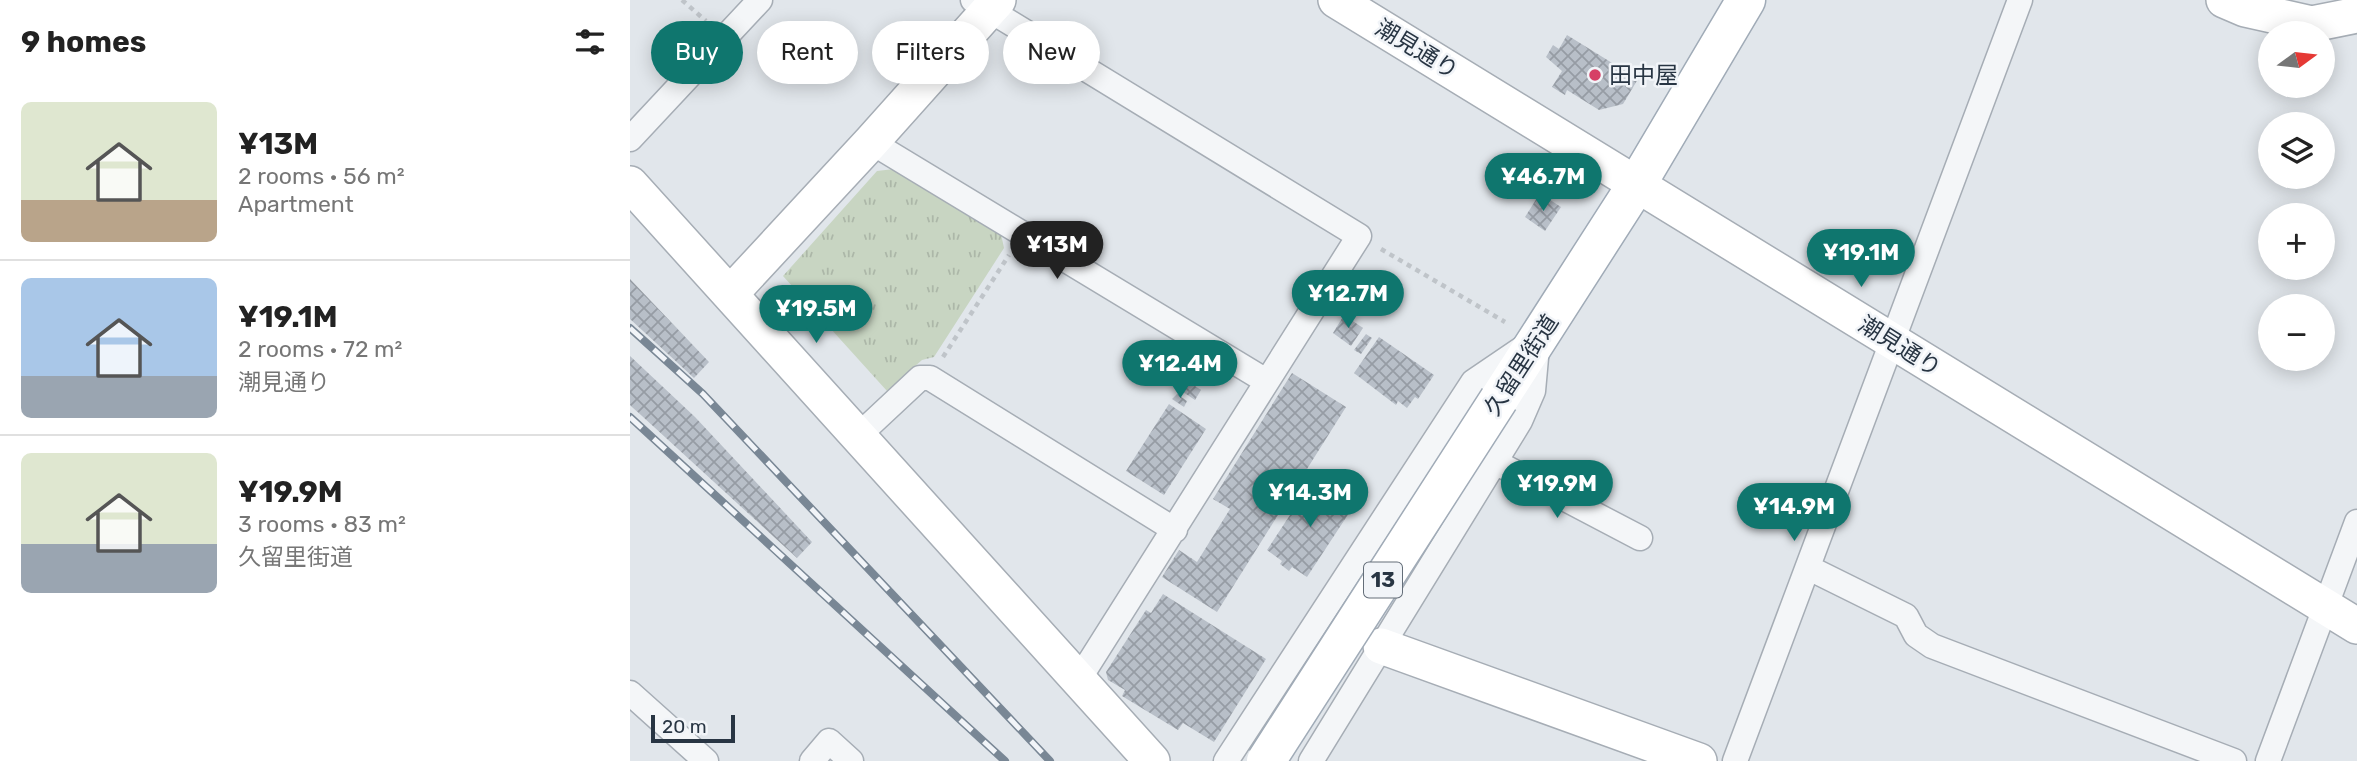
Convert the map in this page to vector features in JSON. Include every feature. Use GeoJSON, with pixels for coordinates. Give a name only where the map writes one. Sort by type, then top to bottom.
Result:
{"type":"FeatureCollection","features":[{"type":"Feature","properties":{"kind":"main road","name":"久留里街道"},"geometry":{"type":"LineString","coordinates":[[1266,761],[1499,399],[1522,330],[1637,184],[1746,0]]}},
{"type":"Feature","properties":{"kind":"street"},"geometry":{"type":"LineString","coordinates":[[630,139],[760,0]]}},
{"type":"Feature","properties":{"kind":"street","name":"潮見通り"},"geometry":{"type":"LineString","coordinates":[[1336,0],[2357,626]]}},
{"type":"Feature","properties":{"kind":"street"},"geometry":{"type":"LineString","coordinates":[[1735,761],[2020,0]]}},
{"type":"Feature","properties":{"kind":"street"},"geometry":{"type":"LineString","coordinates":[[2224,0],[2245,9],[2312,24],[2357,15]]}},
{"type":"Feature","properties":{"kind":"street"},"geometry":{"type":"LineString","coordinates":[[731,293],[872,142],[987,4],[1359,236],[1079,679]]}},
{"type":"Feature","properties":{"kind":"street"},"geometry":{"type":"LineString","coordinates":[[872,142],[1266,382]]}},
{"type":"Feature","properties":{"kind":"street"},"geometry":{"type":"LineString","coordinates":[[630,184],[1152,761]]}},
{"type":"Feature","properties":{"kind":"street"},"geometry":{"type":"LineString","coordinates":[[1311,761],[1520,421],[1532,391],[1522,330]]}},
{"type":"Feature","properties":{"kind":"street"},"geometry":{"type":"LineString","coordinates":[[1226,761],[1473,382],[1522,330]]}},
{"type":"Feature","properties":{"kind":"street"},"geometry":{"type":"LineString","coordinates":[[859,435],[920,378],[930,378],[1175,530]]}},
{"type":"Feature","properties":{"kind":"street"},"geometry":{"type":"LineString","coordinates":[[1495,462],[1640,538]]}},
{"type":"Feature","properties":{"kind":"street"},"geometry":{"type":"LineString","coordinates":[[2268,761],[2357,522]]}},
{"type":"Feature","properties":{"kind":"street"},"geometry":{"type":"LineString","coordinates":[[1809,568],[1906,617],[1916,635],[1932,646],[2234,761]]}},
{"type":"Feature","properties":{"kind":"street"},"geometry":{"type":"LineString","coordinates":[[1381,646],[1699,761]]}},
{"type":"Feature","properties":{"kind":"street"},"geometry":{"type":"LineString","coordinates":[[630,693],[706,761]]}},
{"type":"Feature","properties":{"kind":"street"},"geometry":{"type":"LineString","coordinates":[[812,761],[829,741],[851,761]]}},
{"type":"Feature","properties":{"kind":"path"},"geometry":{"type":"LineString","coordinates":[[930,378],[1023,234]]}},
{"type":"Feature","properties":{"kind":"path"},"geometry":{"type":"LineString","coordinates":[[1359,236],[1522,330]]}},
{"type":"Feature","properties":{"kind":"green space"},"geometry":{"type":"Polygon","coordinates":[[[894,169],[1001,234],[1004,248],[934,357],[922,360],[887,391],[783,276],[877,171],[894,169]]]}},
{"type":"Feature","properties":{"kind":"building","name":"田中屋"},"geometry":{"type":"Polygon","coordinates":[[[1567,35],[1638,79],[1623,104],[1599,110],[1567,90],[1565,95],[1552,87],[1562,71],[1546,57],[1553,45],[1559,49],[1567,35]]]}},
{"type":"Feature","properties":{"kind":"building"},"geometry":{"type":"Polygon","coordinates":[[[1544,196],[1561,207],[1545,231],[1525,217],[1537,198],[1541,200],[1544,196]]]}},
{"type":"Feature","properties":{"kind":"building"},"geometry":{"type":"Polygon","coordinates":[[[630,279],[709,362],[694,378],[630,319],[630,279]]]}},
{"type":"Feature","properties":{"kind":"building"},"geometry":{"type":"Polygon","coordinates":[[[1344,315],[1363,328],[1351,346],[1333,333],[1344,315]]]}},
{"type":"Feature","properties":{"kind":"building"},"geometry":{"type":"Polygon","coordinates":[[[1366,334],[1372,338],[1361,354],[1354,350],[1366,334]]]}},
{"type":"Feature","properties":{"kind":"building"},"geometry":{"type":"Polygon","coordinates":[[[1379,337],[1434,375],[1418,399],[1415,397],[1407,408],[1398,401],[1396,405],[1354,373],[1379,337]]]}},
{"type":"Feature","properties":{"kind":"building"},"geometry":{"type":"Polygon","coordinates":[[[630,356],[695,417],[812,542],[797,558],[630,405],[630,356]]]}},
{"type":"Feature","properties":{"kind":"building"},"geometry":{"type":"Polygon","coordinates":[[[1292,373],[1346,407],[1217,612],[1162,577],[1179,550],[1197,562],[1230,509],[1213,499],[1292,373]]]}},
{"type":"Feature","properties":{"kind":"building"},"geometry":{"type":"Polygon","coordinates":[[[1189,382],[1201,390],[1195,400],[1183,392],[1189,382]]]}},
{"type":"Feature","properties":{"kind":"building"},"geometry":{"type":"Polygon","coordinates":[[[1177,394],[1187,401],[1184,407],[1172,399],[1177,394]]]}},
{"type":"Feature","properties":{"kind":"building"},"geometry":{"type":"Polygon","coordinates":[[[1169,404],[1206,429],[1164,495],[1126,471],[1169,404]]]}},
{"type":"Feature","properties":{"kind":"building"},"geometry":{"type":"Polygon","coordinates":[[[1313,480],[1353,507],[1307,577],[1292,567],[1289,571],[1280,564],[1282,561],[1267,550],[1313,480]]]}},
{"type":"Feature","properties":{"kind":"building"},"geometry":{"type":"Polygon","coordinates":[[[1163,594],[1266,659],[1214,742],[1183,723],[1178,730],[1122,696],[1125,690],[1108,680],[1106,672],[1146,610],[1151,613],[1163,594]]]}},
{"type":"Feature","properties":{"kind":"railway"},"geometry":{"type":"LineString","coordinates":[[630,328],[703,394],[1050,761]]}},
{"type":"Feature","properties":{"kind":"railway"},"geometry":{"type":"LineString","coordinates":[[630,417],[1005,761]]}},
{"type":"Feature","properties":{"kind":"place","name":"田中屋"},"geometry":{"type":"Point","coordinates":[1595,75]}}]}
